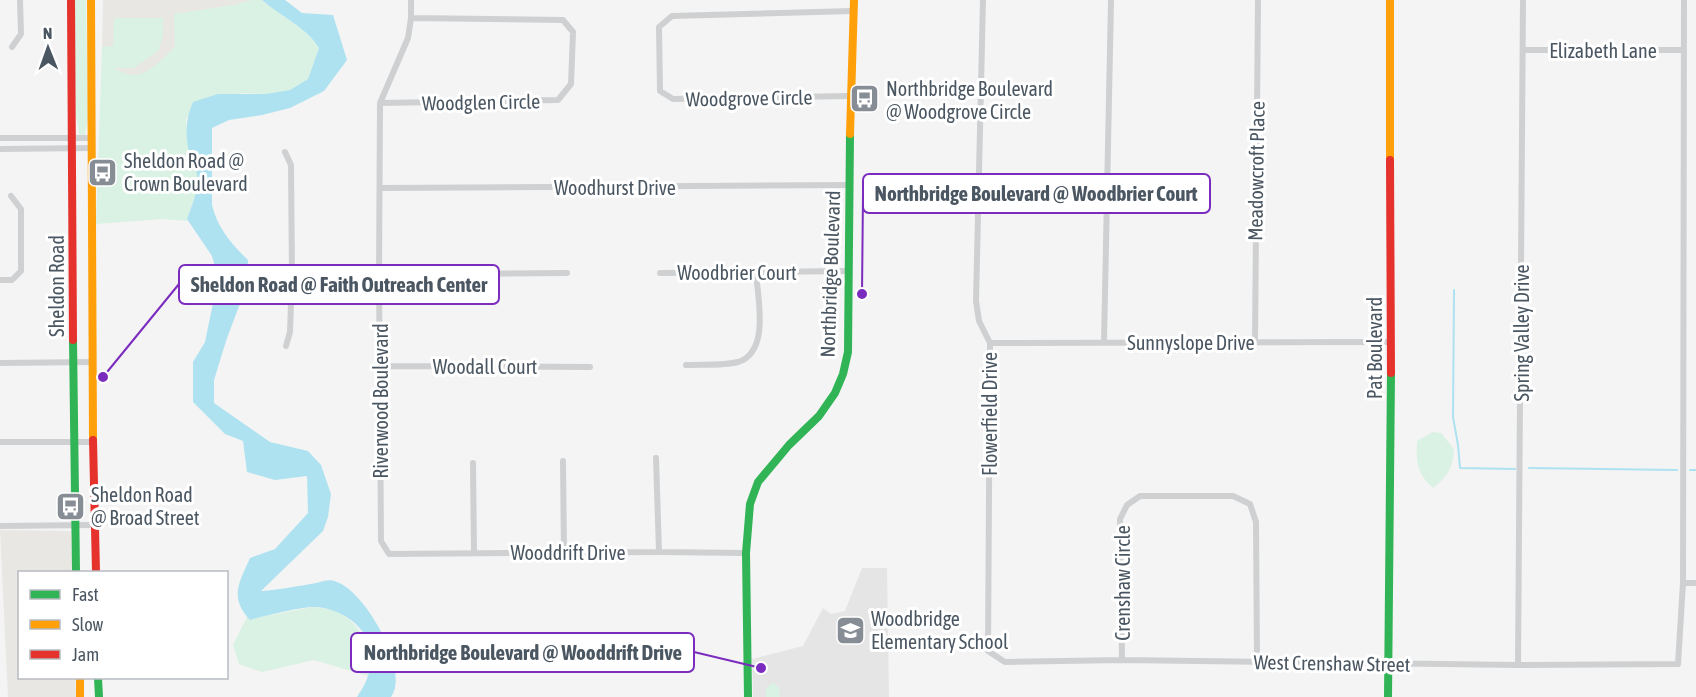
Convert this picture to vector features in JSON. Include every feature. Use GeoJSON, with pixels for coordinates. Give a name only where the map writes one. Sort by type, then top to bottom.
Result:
{"type":"FeatureCollection","features":[{"type":"Feature","properties":{"kind":"street"},"geometry":{"type":"LineString","coordinates":[[12,47],[21,34],[20,0]]}},
{"type":"Feature","properties":{"kind":"street","name":"Sheldon Road"},"geometry":{"type":"LineString","coordinates":[[70,0],[76,571]]}},
{"type":"Feature","properties":{"kind":"street","name":"Sheldon Road"},"geometry":{"type":"LineString","coordinates":[[91,0],[93,442],[96,571]]}},
{"type":"Feature","properties":{"kind":"street","name":"Riverwood Boulevard"},"geometry":{"type":"LineString","coordinates":[[389,554],[381,540],[380,104],[408,39],[411,0]]}},
{"type":"Feature","properties":{"kind":"street","name":"Northbridge Boulevard"},"geometry":{"type":"LineString","coordinates":[[748,697],[746,553],[750,504],[758,482],[789,445],[819,416],[835,393],[843,374],[848,352],[849,185],[854,0]]}},
{"type":"Feature","properties":{"kind":"street","name":"Flowerfield Drive"},"geometry":{"type":"LineString","coordinates":[[983,0],[976,301],[979,321],[990,343],[988,651]]}},
{"type":"Feature","properties":{"kind":"street"},"geometry":{"type":"LineString","coordinates":[[1104,342],[1111,0]]}},
{"type":"Feature","properties":{"kind":"street","name":"Meadowcroft Place"},"geometry":{"type":"LineString","coordinates":[[1255,343],[1258,0]]}},
{"type":"Feature","properties":{"kind":"street","name":"Pat Boulevard"},"geometry":{"type":"LineString","coordinates":[[1388,697],[1391,342],[1390,0]]}},
{"type":"Feature","properties":{"kind":"street","name":"Spring Valley Drive"},"geometry":{"type":"LineString","coordinates":[[1518,665],[1523,0]]}},
{"type":"Feature","properties":{"kind":"street"},"geometry":{"type":"LineString","coordinates":[[1683,0],[1683,583],[1696,583]]}},
{"type":"Feature","properties":{"kind":"street","name":"Woodgrove Circle"},"geometry":{"type":"LineString","coordinates":[[852,96],[673,99],[660,91],[658,27],[672,16],[853,11]]}},
{"type":"Feature","properties":{"kind":"street","name":"Woodglen Circle"},"geometry":{"type":"LineString","coordinates":[[380,104],[558,100],[571,84],[573,32],[563,20],[411,18]]}},
{"type":"Feature","properties":{"kind":"street","name":"Elizabeth Lane"},"geometry":{"type":"LineString","coordinates":[[1524,50],[1683,50]]}},
{"type":"Feature","properties":{"kind":"street"},"geometry":{"type":"LineString","coordinates":[[0,138],[92,138]]}},
{"type":"Feature","properties":{"kind":"street"},"geometry":{"type":"LineString","coordinates":[[0,149],[92,148]]}},
{"type":"Feature","properties":{"kind":"street"},"geometry":{"type":"LineString","coordinates":[[285,152],[291,165],[292,275],[290,332],[286,346]]}},
{"type":"Feature","properties":{"kind":"street","name":"Woodhurst Drive"},"geometry":{"type":"LineString","coordinates":[[380,188],[849,185]]}},
{"type":"Feature","properties":{"kind":"street"},"geometry":{"type":"LineString","coordinates":[[0,280],[12,280],[21,271],[21,209],[11,196]]}},
{"type":"Feature","properties":{"kind":"street","name":"Woodbrier Court"},"geometry":{"type":"LineString","coordinates":[[660,273],[849,272]]}},
{"type":"Feature","properties":{"kind":"street"},"geometry":{"type":"LineString","coordinates":[[292,275],[567,273]]}},
{"type":"Feature","properties":{"kind":"street"},"geometry":{"type":"LineString","coordinates":[[686,365],[736,363],[748,358],[756,347],[760,329],[756,273]]}},
{"type":"Feature","properties":{"kind":"street","name":"Sunnyslope Drive"},"geometry":{"type":"LineString","coordinates":[[990,343],[1391,342]]}},
{"type":"Feature","properties":{"kind":"street"},"geometry":{"type":"LineString","coordinates":[[0,363],[93,362]]}},
{"type":"Feature","properties":{"kind":"street","name":"Woodall Court"},"geometry":{"type":"LineString","coordinates":[[380,366],[590,367]]}},
{"type":"Feature","properties":{"kind":"street"},"geometry":{"type":"LineString","coordinates":[[0,442],[93,442]]}},
{"type":"Feature","properties":{"kind":"street"},"geometry":{"type":"LineString","coordinates":[[656,458],[659,552]]}},
{"type":"Feature","properties":{"kind":"street"},"geometry":{"type":"LineString","coordinates":[[563,461],[564,553]]}},
{"type":"Feature","properties":{"kind":"street"},"geometry":{"type":"LineString","coordinates":[[473,463],[474,553]]}},
{"type":"Feature","properties":{"kind":"street","name":"Crenshaw Circle"},"geometry":{"type":"LineString","coordinates":[[1122,660],[1120,519],[1126,505],[1140,496],[1233,496],[1250,504],[1256,522],[1257,662]]}},
{"type":"Feature","properties":{"kind":"street"},"geometry":{"type":"LineString","coordinates":[[0,526],[94,525]]}},
{"type":"Feature","properties":{"kind":"street","name":"Wooddrift Drive"},"geometry":{"type":"LineString","coordinates":[[389,554],[746,553]]}},
{"type":"Feature","properties":{"kind":"street","name":"West Crenshaw Street"},"geometry":{"type":"LineString","coordinates":[[988,651],[1005,662],[1122,660],[1518,665],[1678,664],[1683,583]]}},
{"type":"Feature","properties":{"kind":"street"},"geometry":{"type":"LineString","coordinates":[[80,679],[80,697]]}},
{"type":"Feature","properties":{"kind":"street"},"geometry":{"type":"LineString","coordinates":[[98,679],[99,697]]}},
{"type":"Feature","properties":{"kind":"shaded area"},"geometry":{"type":"Polygon","coordinates":[[[103,0],[252,0],[175,14],[175,47],[157,65],[141,75],[126,75],[113,68],[113,47],[102,47],[103,0]]]}},
{"type":"Feature","properties":{"kind":"shaded area"},"geometry":{"type":"Polygon","coordinates":[[[0,530],[71,531],[72,571],[18,571],[18,679],[75,679],[76,697],[8,697],[0,530]]]}},
{"type":"Feature","properties":{"kind":"shaded area","name":"Woodbridge Elementary School"},"geometry":{"type":"Polygon","coordinates":[[[862,568],[887,568],[889,697],[753,697],[752,659],[803,646],[823,608],[831,614],[845,611],[862,568]]]}},
{"type":"Feature","properties":{"kind":"green space"},"geometry":{"type":"Polygon","coordinates":[[[73,0],[86,0],[88,119],[85,135],[80,138],[76,115],[73,0]]]}},
{"type":"Feature","properties":{"kind":"green space"},"geometry":{"type":"Polygon","coordinates":[[[262,0],[299,28],[319,48],[308,79],[290,90],[265,94],[241,93],[186,118],[187,139],[197,172],[197,191],[187,219],[189,221],[162,219],[96,224],[102,47],[113,46],[114,18],[163,18],[163,36],[158,51],[134,68],[114,68],[123,73],[140,74],[154,66],[175,47],[174,14],[262,0]]]}},
{"type":"Feature","properties":{"kind":"green space"},"geometry":{"type":"Polygon","coordinates":[[[1433,432],[1441,433],[1454,449],[1448,472],[1433,488],[1424,477],[1417,462],[1417,441],[1433,432]]]}},
{"type":"Feature","properties":{"kind":"green space"},"geometry":{"type":"Polygon","coordinates":[[[313,607],[330,609],[342,614],[357,628],[367,646],[370,666],[368,676],[314,660],[262,672],[239,664],[233,645],[247,617],[250,619],[313,607]]]}},
{"type":"Feature","properties":{"kind":"green space"},"geometry":{"type":"Polygon","coordinates":[[[773,683],[779,687],[780,697],[766,697],[766,688],[773,683]]]}},
{"type":"Feature","properties":{"kind":"water"},"geometry":{"type":"Polygon","coordinates":[[[262,0],[285,0],[302,13],[333,15],[347,60],[324,91],[290,108],[229,120],[212,128],[212,205],[214,213],[226,235],[248,260],[247,285],[214,380],[214,403],[270,442],[308,451],[321,465],[331,494],[328,517],[323,531],[261,591],[330,580],[346,587],[370,614],[390,651],[396,685],[391,697],[357,697],[368,676],[369,651],[362,631],[347,617],[327,609],[314,607],[250,620],[244,612],[238,597],[242,575],[250,558],[275,549],[308,513],[307,476],[275,480],[247,472],[243,441],[225,434],[193,402],[193,362],[205,342],[218,279],[212,256],[187,219],[197,186],[196,172],[187,142],[187,122],[190,109],[193,102],[218,94],[265,94],[290,90],[308,79],[319,48],[300,28],[262,0]]]}},
{"type":"Feature","properties":{"kind":"waterway"},"geometry":{"type":"LineString","coordinates":[[1454,290],[1453,417],[1460,468],[1515,469]]}},
{"type":"Feature","properties":{"kind":"waterway"},"geometry":{"type":"LineString","coordinates":[[1529,468],[1677,470]]}},
{"type":"Feature","properties":{"kind":"waterway"},"geometry":{"type":"LineString","coordinates":[[1690,470],[1696,470]]}},
{"type":"Feature","properties":{"kind":"traffic: fast"},"geometry":{"type":"LineString","coordinates":[[748,697],[746,553],[750,504],[758,482],[789,445],[819,416],[835,393],[843,374],[848,352],[850,134]]}},
{"type":"Feature","properties":{"kind":"traffic: fast"},"geometry":{"type":"LineString","coordinates":[[73,340],[76,571]]}},
{"type":"Feature","properties":{"kind":"traffic: fast"},"geometry":{"type":"LineString","coordinates":[[1388,697],[1391,373]]}},
{"type":"Feature","properties":{"kind":"traffic: fast"},"geometry":{"type":"LineString","coordinates":[[98,679],[99,697]]}},
{"type":"Feature","properties":{"kind":"traffic: slow"},"geometry":{"type":"LineString","coordinates":[[91,0],[93,440]]}},
{"type":"Feature","properties":{"kind":"traffic: slow"},"geometry":{"type":"LineString","coordinates":[[850,134],[854,0]]}},
{"type":"Feature","properties":{"kind":"traffic: slow"},"geometry":{"type":"LineString","coordinates":[[1390,0],[1390,160]]}},
{"type":"Feature","properties":{"kind":"traffic: slow"},"geometry":{"type":"LineString","coordinates":[[80,679],[80,697]]}},
{"type":"Feature","properties":{"kind":"traffic: jam"},"geometry":{"type":"LineString","coordinates":[[71,0],[73,340]]}},
{"type":"Feature","properties":{"kind":"traffic: jam"},"geometry":{"type":"LineString","coordinates":[[1390,160],[1391,373]]}},
{"type":"Feature","properties":{"kind":"traffic: jam"},"geometry":{"type":"LineString","coordinates":[[93,440],[96,571]]}},
{"type":"Feature","properties":{"kind":"place","name":"Northbridge Boulevard @ Woodgrove Circle"},"geometry":{"type":"Point","coordinates":[865,99]}},
{"type":"Feature","properties":{"kind":"place","name":"Sheldon Road @ Crown Boulevard"},"geometry":{"type":"Point","coordinates":[103,172]}},
{"type":"Feature","properties":{"kind":"place","name":"Northbridge Boulevard @ Woodbrier Court"},"geometry":{"type":"Point","coordinates":[862,294]}},
{"type":"Feature","properties":{"kind":"place","name":"Sheldon Road @ Faith Outreach Center"},"geometry":{"type":"Point","coordinates":[103,377]}},
{"type":"Feature","properties":{"kind":"place","name":"Sheldon Road @ Broad Street"},"geometry":{"type":"Point","coordinates":[70,506]}},
{"type":"Feature","properties":{"kind":"place","name":"Woodbridge Elementary School"},"geometry":{"type":"Point","coordinates":[850,630]}},
{"type":"Feature","properties":{"kind":"place","name":"Northbridge Boulevard @ Wooddrift Drive"},"geometry":{"type":"Point","coordinates":[761,668]}}]}
